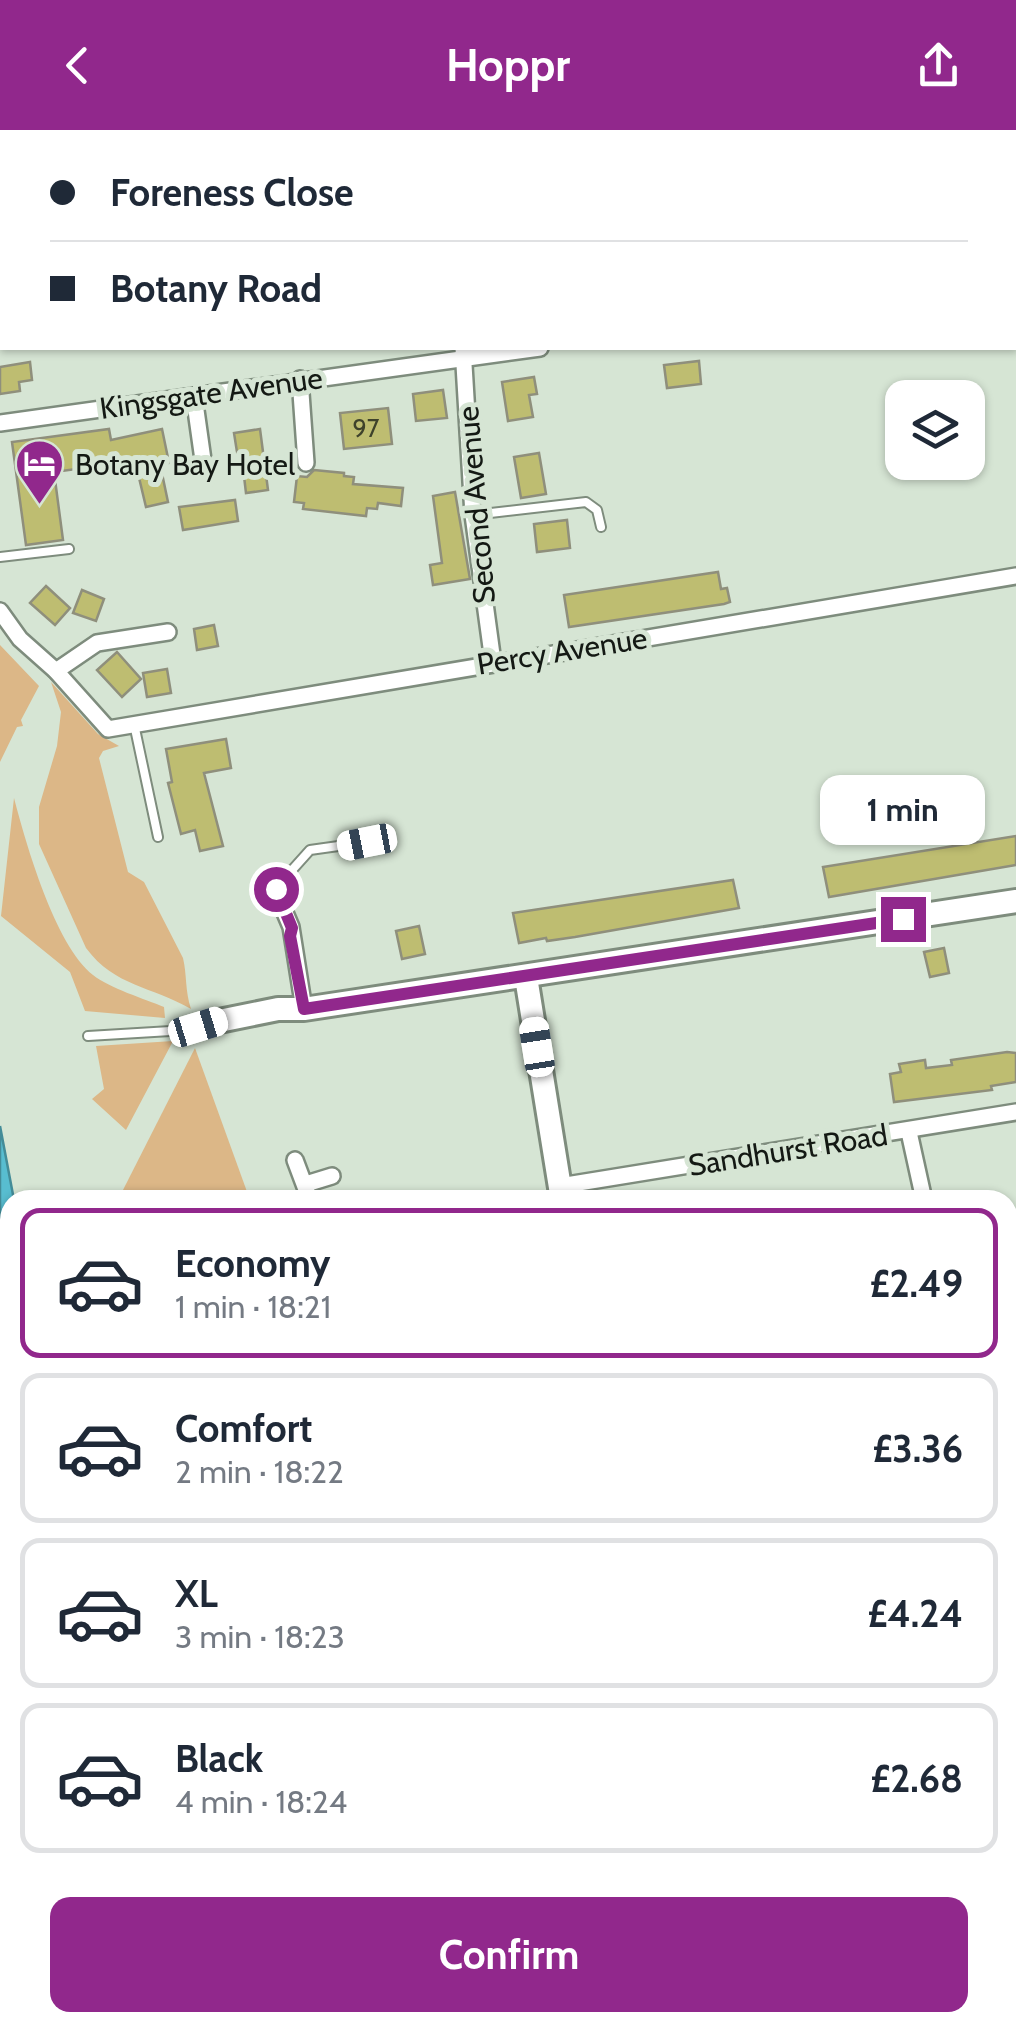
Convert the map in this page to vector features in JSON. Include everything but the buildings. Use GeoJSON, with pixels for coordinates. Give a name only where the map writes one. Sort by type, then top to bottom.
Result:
{"type":"FeatureCollection","features":[{"type":"Feature","properties":{"kind":"street","name":"Kingsgate Avenue"},"geometry":{"type":"LineString","coordinates":[[0,424],[463,353],[509,350]]}},
{"type":"Feature","properties":{"kind":"street","name":"Second Avenue"},"geometry":{"type":"LineString","coordinates":[[463,353],[473,516],[492,662]]}},
{"type":"Feature","properties":{"kind":"street"},"geometry":{"type":"LineString","coordinates":[[300,379],[306,462]]}},
{"type":"Feature","properties":{"kind":"street"},"geometry":{"type":"LineString","coordinates":[[194,396],[204,471]]}},
{"type":"Feature","properties":{"kind":"street","name":"Percy Avenue"},"geometry":{"type":"LineString","coordinates":[[56,671],[108,729],[1016,576]]}},
{"type":"Feature","properties":{"kind":"street"},"geometry":{"type":"LineString","coordinates":[[0,611],[20,639],[56,671],[96,643],[168,632]]}},
{"type":"Feature","properties":{"kind":"street"},"geometry":{"type":"LineString","coordinates":[[276,889],[292,928],[290,936],[304,1009]]}},
{"type":"Feature","properties":{"kind":"street"},"geometry":{"type":"LineString","coordinates":[[219,1021],[278,1009],[304,1009],[526,977],[1016,901]]}},
{"type":"Feature","properties":{"kind":"street"},"geometry":{"type":"LineString","coordinates":[[526,977],[560,1190]]}},
{"type":"Feature","properties":{"kind":"street","name":"Sandhurst Road"},"geometry":{"type":"LineString","coordinates":[[577,1190],[1016,1112]]}},
{"type":"Feature","properties":{"kind":"street"},"geometry":{"type":"LineString","coordinates":[[909,1132],[922,1190]]}},
{"type":"Feature","properties":{"kind":"street"},"geometry":{"type":"LineString","coordinates":[[296,1160],[307,1190]]}},
{"type":"Feature","properties":{"kind":"street"},"geometry":{"type":"LineString","coordinates":[[311,1190],[332,1176]]}},
{"type":"Feature","properties":{"kind":"lane"},"geometry":{"type":"LineString","coordinates":[[473,516],[586,502],[597,510],[601,526]]}},
{"type":"Feature","properties":{"kind":"lane"},"geometry":{"type":"LineString","coordinates":[[0,558],[68,549]]}},
{"type":"Feature","properties":{"kind":"lane"},"geometry":{"type":"LineString","coordinates":[[134,724],[158,836]]}},
{"type":"Feature","properties":{"kind":"lane"},"geometry":{"type":"LineString","coordinates":[[276,889],[310,850],[367,842]]}},
{"type":"Feature","properties":{"kind":"lane"},"geometry":{"type":"LineString","coordinates":[[88,1036],[186,1030],[219,1021]]}},
{"type":"Feature","properties":{"kind":"shaded area"},"geometry":{"type":"Polygon","coordinates":[[[0,645],[39,686],[21,720],[23,726],[17,727],[0,762],[0,645]]]}},
{"type":"Feature","properties":{"kind":"shaded area"},"geometry":{"type":"Polygon","coordinates":[[[51,682],[98,734],[119,746],[103,751],[99,758],[128,872],[144,882],[183,958],[191,1009],[122,978],[97,961],[86,948],[39,844],[39,807],[57,746],[61,712],[51,682]]]}},
{"type":"Feature","properties":{"kind":"shaded area"},"geometry":{"type":"Polygon","coordinates":[[[14,798],[54,918],[79,961],[108,984],[164,1007],[165,1018],[85,1011],[70,972],[1,916],[14,798]]]}},
{"type":"Feature","properties":{"kind":"shaded area"},"geometry":{"type":"Polygon","coordinates":[[[173,1041],[126,1130],[92,1099],[104,1089],[96,1046],[173,1041]]]}},
{"type":"Feature","properties":{"kind":"shaded area"},"geometry":{"type":"Polygon","coordinates":[[[195,1048],[246,1190],[124,1188],[195,1048]]]}},
{"type":"Feature","properties":{"kind":"water"},"geometry":{"type":"Polygon","coordinates":[[[0,1126],[12,1190],[0,1190],[0,1126]]]}},
{"type":"Feature","properties":{"kind":"place","name":"Botany Bay Hotel"},"geometry":{"type":"Point","coordinates":[40,506]}},
{"type":"Feature","properties":{"kind":"route"},"geometry":{"type":"LineString","coordinates":[[276,889],[278,902],[292,928],[290,936],[304,1009],[903,919]]}}]}
